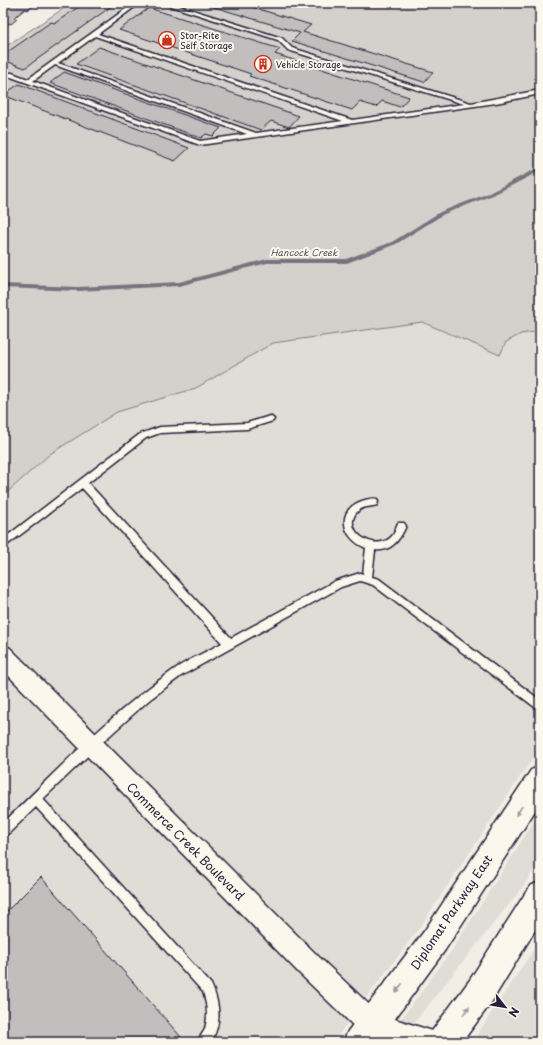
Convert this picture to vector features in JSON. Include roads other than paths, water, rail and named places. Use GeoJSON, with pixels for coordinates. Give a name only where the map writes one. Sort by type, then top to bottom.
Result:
{"type":"FeatureCollection","features":[{"type":"Feature","properties":{"kind":"main road","name":"Diplomat Parkway East"},"geometry":{"type":"LineString","coordinates":[[368,1036],[434,940],[540,779]]}},
{"type":"Feature","properties":{"kind":"main road"},"geometry":{"type":"LineString","coordinates":[[443,1042],[480,992],[540,896]]}},
{"type":"Feature","properties":{"kind":"street","name":"Commerce Creek Boulevard"},"geometry":{"type":"LineString","coordinates":[[3,654],[308,964],[368,1036],[430,1042]]}},
{"type":"Feature","properties":{"kind":"lane"},"geometry":{"type":"LineString","coordinates":[[29,81],[138,3]]}},
{"type":"Feature","properties":{"kind":"lane"},"geometry":{"type":"LineString","coordinates":[[164,3],[280,39],[290,49],[471,104]]}},
{"type":"Feature","properties":{"kind":"lane"},"geometry":{"type":"LineString","coordinates":[[94,34],[351,122]]}},
{"type":"Feature","properties":{"kind":"lane"},"geometry":{"type":"LineString","coordinates":[[54,63],[256,135]]}},
{"type":"Feature","properties":{"kind":"lane"},"geometry":{"type":"LineString","coordinates":[[3,75],[12,75],[200,143],[471,104],[540,92]]}},
{"type":"Feature","properties":{"kind":"lane"},"geometry":{"type":"LineString","coordinates":[[3,544],[144,436],[160,430],[247,426],[270,420]]}},
{"type":"Feature","properties":{"kind":"lane"},"geometry":{"type":"LineString","coordinates":[[82,482],[230,644]]}},
{"type":"Feature","properties":{"kind":"lane"},"geometry":{"type":"LineString","coordinates":[[374,502],[358,506],[352,512],[349,519],[349,526],[351,533],[356,539],[371,546],[388,545],[399,535],[401,526]]}},
{"type":"Feature","properties":{"kind":"lane"},"geometry":{"type":"LineString","coordinates":[[368,579],[371,546]]}},
{"type":"Feature","properties":{"kind":"lane"},"geometry":{"type":"LineString","coordinates":[[3,831],[92,744],[145,697],[176,673],[338,584],[360,577],[376,582],[540,706]]}},
{"type":"Feature","properties":{"kind":"lane"},"geometry":{"type":"LineString","coordinates":[[36,799],[207,988],[213,1000],[213,1021],[208,1037],[204,1042]]}},
{"type":"Feature","properties":{"kind":"waterway","name":"Hancock Creek"},"geometry":{"type":"LineString","coordinates":[[3,286],[78,289],[179,284],[267,261],[347,261],[394,243],[442,213],[491,194],[535,171],[540,172]]}},
{"type":"Feature","properties":{"kind":"place","name":"Stor-Rite Self Storage"},"geometry":{"type":"Point","coordinates":[167,40]}},
{"type":"Feature","properties":{"kind":"place","name":"Vehicle Storage"},"geometry":{"type":"Point","coordinates":[263,64]}}]}
